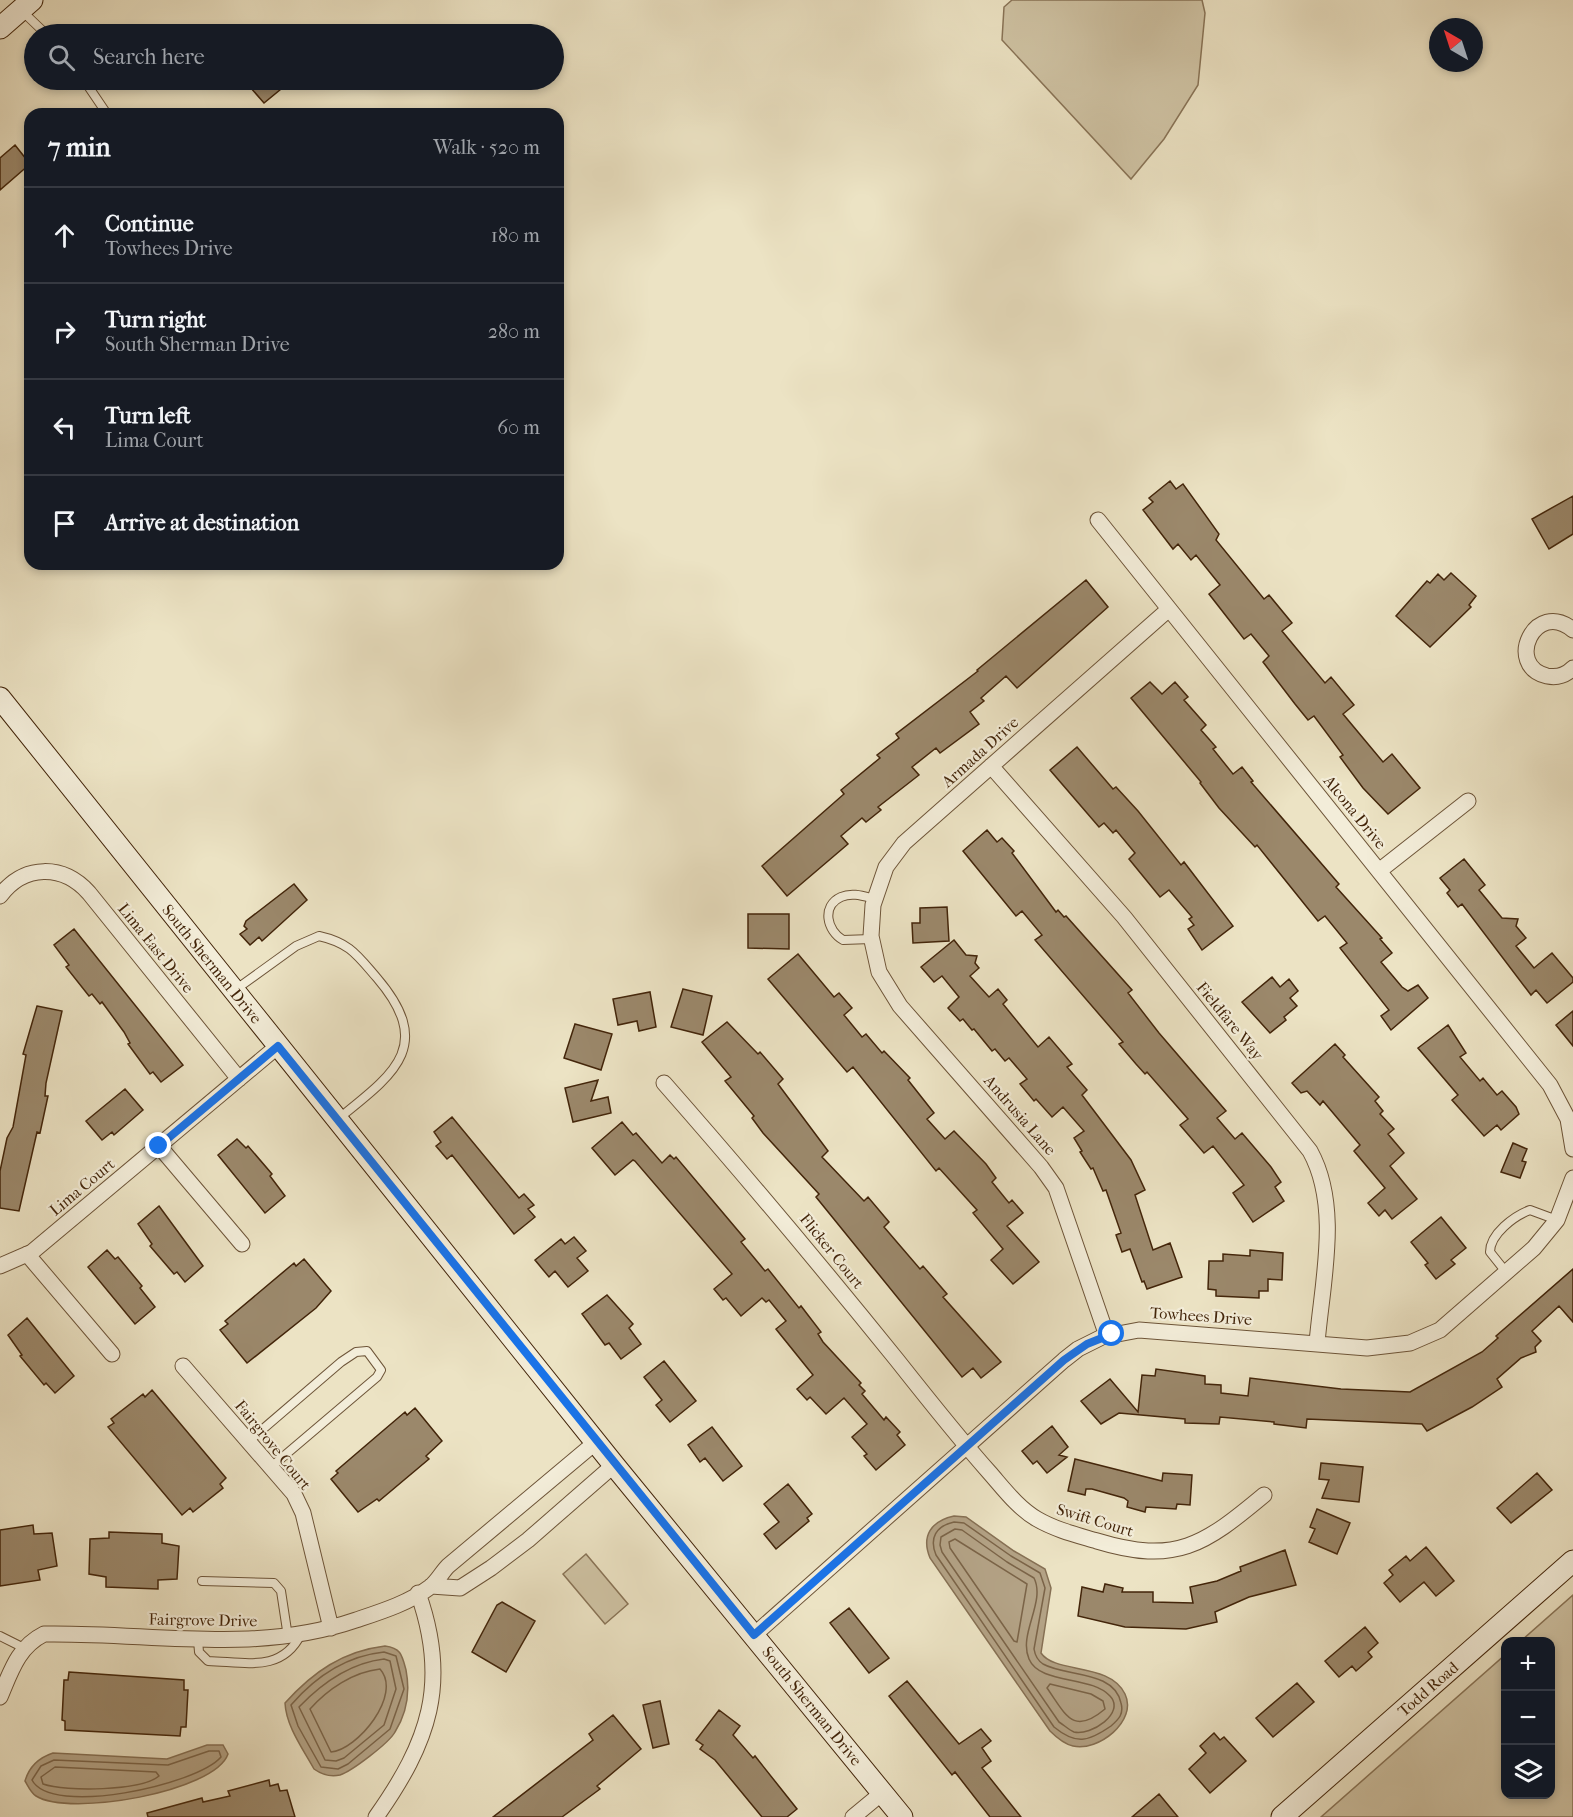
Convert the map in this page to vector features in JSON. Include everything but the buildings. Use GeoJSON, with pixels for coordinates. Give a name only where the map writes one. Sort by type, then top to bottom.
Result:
{"type":"FeatureCollection","features":[{"type":"Feature","properties":{"kind":"street"},"geometry":{"type":"LineString","coordinates":[[0,28],[27,5]]}},
{"type":"Feature","properties":{"kind":"street","name":"Alcona Drive"},"geometry":{"type":"LineString","coordinates":[[1098,520],[1550,1085],[1563,1106],[1573,1144]]}},
{"type":"Feature","properties":{"kind":"street","name":"Armada Drive"},"geometry":{"type":"LineString","coordinates":[[875,899],[886,867],[904,843],[1169,609]]}},
{"type":"Feature","properties":{"kind":"street"},"geometry":{"type":"LineString","coordinates":[[1573,630],[1559,622],[1540,624],[1533,630],[1526,647],[1530,665],[1545,676],[1563,675],[1573,668]]}},
{"type":"Feature","properties":{"kind":"street","name":"South Sherman Drive"},"geometry":{"type":"LineString","coordinates":[[0,698],[614,1465],[901,1817]]}},
{"type":"Feature","properties":{"kind":"street","name":"Fieldfare Way"},"geometry":{"type":"LineString","coordinates":[[991,766],[1124,917],[1304,1142],[1315,1161],[1324,1182],[1328,1209],[1317,1344]]}},
{"type":"Feature","properties":{"kind":"street"},"geometry":{"type":"LineString","coordinates":[[1379,871],[1468,801]]}},
{"type":"Feature","properties":{"kind":"street","name":"Lima East Drive"},"geometry":{"type":"LineString","coordinates":[[0,896],[8,886],[27,874],[48,871],[62,874],[85,888],[239,1079]]}},
{"type":"Feature","properties":{"kind":"street","name":"Andrusia Lane"},"geometry":{"type":"LineString","coordinates":[[875,899],[871,915],[871,939],[879,972],[896,1001],[1053,1182],[1062,1200],[1107,1336]]}},
{"type":"Feature","properties":{"kind":"street","name":"Lima Court"},"geometry":{"type":"LineString","coordinates":[[0,1266],[27,1254],[278,1046]]}},
{"type":"Feature","properties":{"kind":"street","name":"Flicker Court"},"geometry":{"type":"LineString","coordinates":[[664,1083],[795,1233],[966,1447]]}},
{"type":"Feature","properties":{"kind":"street"},"geometry":{"type":"LineString","coordinates":[[159,1146],[242,1244]]}},
{"type":"Feature","properties":{"kind":"street","name":"Towhees Drive"},"geometry":{"type":"LineString","coordinates":[[754,1635],[1071,1354],[1087,1344],[1107,1336],[1150,1329],[1367,1348],[1410,1343],[1440,1330],[1534,1248],[1557,1220],[1572,1187]]}},
{"type":"Feature","properties":{"kind":"street"},"geometry":{"type":"LineString","coordinates":[[27,1254],[112,1354]]}},
{"type":"Feature","properties":{"kind":"street","name":"Fairgrove Court"},"geometry":{"type":"LineString","coordinates":[[183,1366],[294,1494],[303,1513],[331,1628]]}},
{"type":"Feature","properties":{"kind":"street","name":"Fairgrove Drive"},"geometry":{"type":"LineString","coordinates":[[24,1647],[44,1634],[246,1641],[295,1636],[331,1628],[392,1607],[424,1590],[448,1566],[596,1442]]}},
{"type":"Feature","properties":{"kind":"street","name":"Swift Court"},"geometry":{"type":"LineString","coordinates":[[966,1447],[1013,1499],[1036,1519],[1061,1530],[1133,1551],[1167,1551],[1200,1542],[1219,1532],[1264,1495]]}},
{"type":"Feature","properties":{"kind":"street"},"geometry":{"type":"LineString","coordinates":[[376,1817],[415,1756],[428,1718],[433,1680],[433,1652],[424,1590],[460,1588],[491,1568],[528,1540],[614,1465]]}},
{"type":"Feature","properties":{"kind":"street","name":"Todd Road"},"geometry":{"type":"LineString","coordinates":[[1282,1817],[1573,1561]]}},
{"type":"Feature","properties":{"kind":"street"},"geometry":{"type":"LineString","coordinates":[[0,1697],[24,1647]]}},
{"type":"Feature","properties":{"kind":"street"},"geometry":{"type":"LineString","coordinates":[[853,1817],[882,1793]]}},
{"type":"Feature","properties":{"kind":"lane"},"geometry":{"type":"LineString","coordinates":[[27,5],[39,24]]}},
{"type":"Feature","properties":{"kind":"lane"},"geometry":{"type":"LineString","coordinates":[[91,90],[103,108]]}},
{"type":"Feature","properties":{"kind":"lane"},"geometry":{"type":"LineString","coordinates":[[871,939],[848,942],[837,937],[829,925],[829,913],[833,903],[847,895],[875,899]]}},
{"type":"Feature","properties":{"kind":"lane"},"geometry":{"type":"LineString","coordinates":[[233,990],[296,946],[319,936],[349,946],[388,991],[406,1028],[406,1042],[398,1062],[381,1084],[337,1119]]}},
{"type":"Feature","properties":{"kind":"lane"},"geometry":{"type":"LineString","coordinates":[[1506,1272],[1490,1252],[1491,1241],[1496,1235],[1530,1209],[1557,1220]]}},
{"type":"Feature","properties":{"kind":"lane"},"geometry":{"type":"LineString","coordinates":[[249,1442],[341,1362],[356,1352],[367,1351],[381,1370],[377,1377],[271,1467]]}},
{"type":"Feature","properties":{"kind":"lane"},"geometry":{"type":"LineString","coordinates":[[198,1640],[199,1652],[208,1661],[270,1662],[288,1654],[295,1636],[280,1591],[274,1583],[202,1581]]}},
{"type":"Feature","properties":{"kind":"lane"},"geometry":{"type":"LineString","coordinates":[[0,1636],[24,1647]]}},
{"type":"Feature","properties":{"kind":"shaded area"},"geometry":{"type":"Polygon","coordinates":[[[1012,0],[1202,0],[1205,13],[1198,85],[1164,139],[1131,179],[1002,40],[1004,7],[1012,0]]]}},
{"type":"Feature","properties":{"kind":"shaded area"},"geometry":{"type":"Polygon","coordinates":[[[586,1554],[628,1604],[605,1624],[563,1574],[586,1554]]]}},
{"type":"Feature","properties":{"kind":"shaded area"},"geometry":{"type":"Polygon","coordinates":[[[1573,1595],[1573,1817],[1321,1817],[1501,1659],[1501,1799],[1555,1799],[1555,1637],[1526,1637],[1573,1595]]]}},
{"type":"Feature","properties":{"kind":"water"},"geometry":{"type":"Polygon","coordinates":[[[954,1516],[966,1517],[1014,1551],[1045,1569],[1051,1588],[1041,1653],[1058,1664],[1108,1677],[1118,1684],[1125,1694],[1128,1704],[1126,1714],[1121,1724],[1104,1739],[1083,1747],[1073,1746],[1063,1742],[1050,1731],[930,1558],[927,1543],[930,1531],[939,1522],[954,1516]]]}},
{"type":"Feature","properties":{"kind":"water"},"geometry":{"type":"Polygon","coordinates":[[[385,1646],[394,1648],[400,1653],[406,1670],[408,1686],[406,1702],[399,1725],[386,1743],[346,1772],[333,1776],[317,1771],[292,1729],[285,1703],[318,1673],[342,1658],[385,1646]]]}},
{"type":"Feature","properties":{"kind":"water"},"geometry":{"type":"Polygon","coordinates":[[[207,1745],[223,1745],[228,1754],[217,1768],[197,1780],[170,1790],[140,1797],[78,1804],[53,1802],[34,1795],[25,1781],[35,1764],[53,1753],[167,1759],[207,1745]]]}},
{"type":"Feature","properties":{"kind":"route"},"geometry":{"type":"LineString","coordinates":[[159,1146],[278,1046],[525,1351],[614,1465],[754,1635],[1064,1360],[1087,1344],[1112,1334]]}}]}
